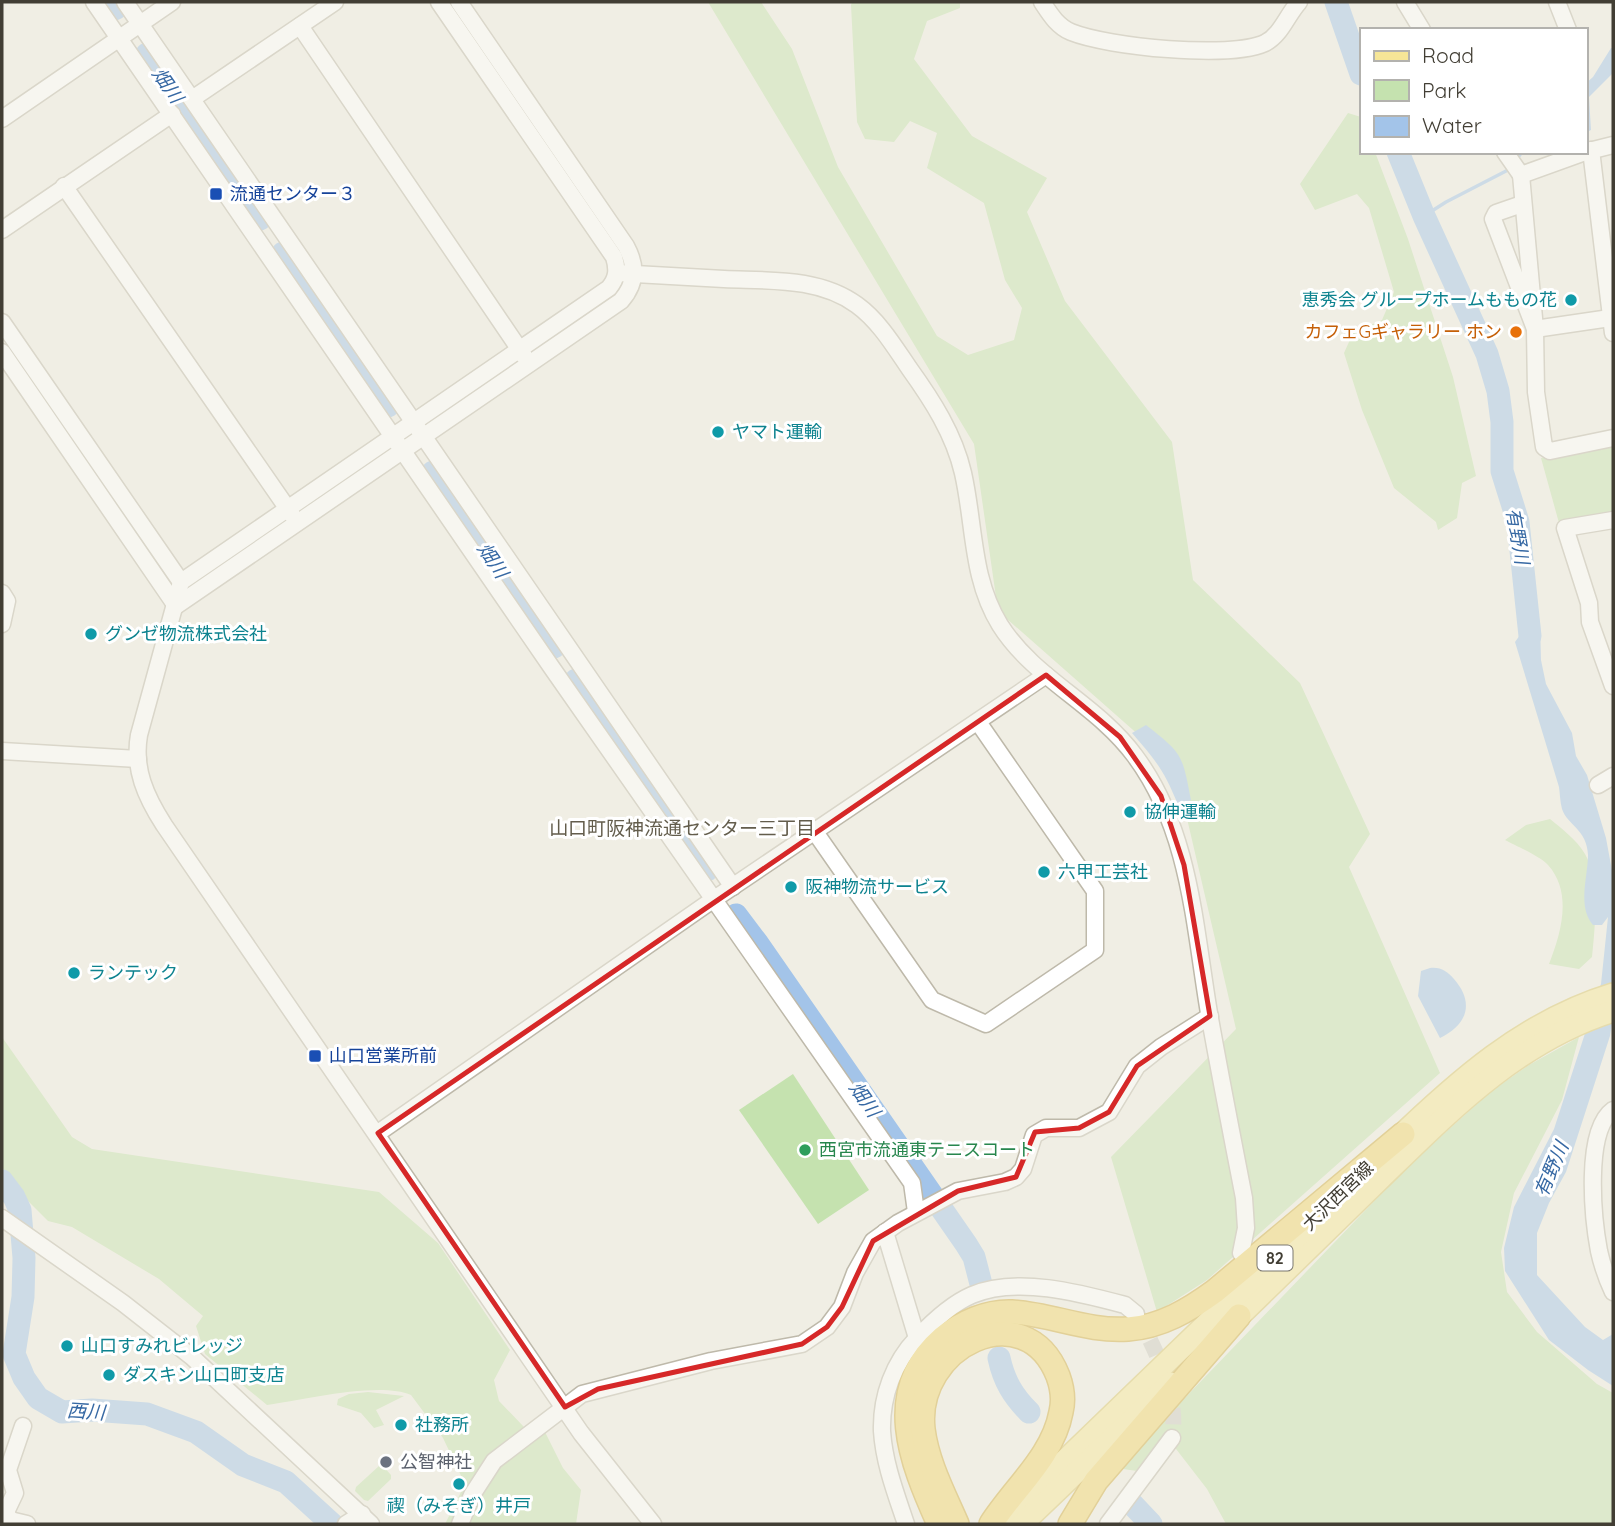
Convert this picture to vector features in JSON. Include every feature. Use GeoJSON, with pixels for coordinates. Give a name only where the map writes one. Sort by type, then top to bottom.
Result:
{"type":"FeatureCollection","features":[{"type":"Feature","properties":{"kind":"highway"},"geometry":{"type":"LineString","coordinates":[[939,1524],[911,1453],[907,1417],[908,1401],[918,1368],[927,1354],[949,1333],[976,1318],[1010,1312],[1093,1327],[1129,1329],[1148,1326],[1173,1317],[1215,1291],[1403,1133]]}},
{"type":"Feature","properties":{"kind":"highway"},"geometry":{"type":"LineString","coordinates":[[1215,1291],[1232,1270],[1241,1253]]}},
{"type":"Feature","properties":{"kind":"highway"},"geometry":{"type":"LineString","coordinates":[[1070,1524],[1096,1480],[1240,1316]]}},
{"type":"Feature","properties":{"kind":"highway"},"geometry":{"type":"LineString","coordinates":[[957,1524],[925,1443],[922,1413],[925,1397],[937,1369],[958,1347],[985,1336],[1001,1334],[1027,1340],[1048,1357],[1059,1381],[1062,1410],[1058,1425],[1043,1454],[991,1524]]}},
{"type":"Feature","properties":{"kind":"main road","name":"大沢西宮線"},"geometry":{"type":"LineString","coordinates":[[1022,1524],[1454,1107],[1564,1021],[1613,994]]}},
{"type":"Feature","properties":{"kind":"main road","name":"大沢西宮線"},"geometry":{"type":"LineString","coordinates":[[999,1524],[1403,1133],[1486,1059],[1533,1029],[1613,1011]]}},
{"type":"Feature","properties":{"kind":"street"},"geometry":{"type":"LineString","coordinates":[[94,2],[552,668],[912,1182],[916,1212]]}},
{"type":"Feature","properties":{"kind":"street"},"geometry":{"type":"LineString","coordinates":[[125,2],[733,887]]}},
{"type":"Feature","properties":{"kind":"street"},"geometry":{"type":"LineString","coordinates":[[2,119],[172,2]]}},
{"type":"Feature","properties":{"kind":"street"},"geometry":{"type":"LineString","coordinates":[[192,99],[335,2]]}},
{"type":"Feature","properties":{"kind":"street"},"geometry":{"type":"LineString","coordinates":[[439,2],[614,257],[617,273],[609,288],[181,582],[142,723],[137,747],[138,759],[145,792],[164,825],[378,1133],[581,1433],[653,1524]]}},
{"type":"Feature","properties":{"kind":"street"},"geometry":{"type":"LineString","coordinates":[[176,606],[621,301],[628,293],[635,274],[626,246],[459,2]]}},
{"type":"Feature","properties":{"kind":"street"},"geometry":{"type":"LineString","coordinates":[[1047,3],[1051,18],[1070,32],[1145,46],[1202,50],[1252,48],[1263,44],[1273,38],[1299,2]]}},
{"type":"Feature","properties":{"kind":"street"},"geometry":{"type":"LineString","coordinates":[[1405,2],[1421,28]]}},
{"type":"Feature","properties":{"kind":"street"},"geometry":{"type":"LineString","coordinates":[[1557,2],[1567,28]]}},
{"type":"Feature","properties":{"kind":"street"},"geometry":{"type":"LineString","coordinates":[[300,26],[529,364]]}},
{"type":"Feature","properties":{"kind":"street"},"geometry":{"type":"LineString","coordinates":[[2,230],[172,114]]}},
{"type":"Feature","properties":{"kind":"street"},"geometry":{"type":"LineString","coordinates":[[1535,329],[1612,326],[1587,151],[1613,145]]}},
{"type":"Feature","properties":{"kind":"street"},"geometry":{"type":"LineString","coordinates":[[1506,154],[1521,175],[1522,272],[1535,329],[1536,392],[1544,447],[1550,451],[1613,438]]}},
{"type":"Feature","properties":{"kind":"street"},"geometry":{"type":"LineString","coordinates":[[1521,175],[1579,154]]}},
{"type":"Feature","properties":{"kind":"street"},"geometry":{"type":"LineString","coordinates":[[64,186],[297,522]]}},
{"type":"Feature","properties":{"kind":"street"},"geometry":{"type":"LineString","coordinates":[[1522,204],[1496,214],[1493,219],[1522,272]]}},
{"type":"Feature","properties":{"kind":"street"},"geometry":{"type":"LineString","coordinates":[[262,245],[283,230]]}},
{"type":"Feature","properties":{"kind":"street"},"geometry":{"type":"LineString","coordinates":[[617,273],[813,285],[846,298],[873,319],[928,395],[955,448],[963,472],[975,559],[989,603],[1015,645],[1046,675],[1082,702],[1120,737],[1161,796],[1178,840],[1246,1214],[1241,1253]]}},
{"type":"Feature","properties":{"kind":"street"},"geometry":{"type":"LineString","coordinates":[[2,322],[181,582]]}},
{"type":"Feature","properties":{"kind":"street"},"geometry":{"type":"LineString","coordinates":[[4,361],[176,606]]}},
{"type":"Feature","properties":{"kind":"street"},"geometry":{"type":"LineString","coordinates":[[1613,520],[1561,529],[1590,603],[1590,622],[1613,686]]}},
{"type":"Feature","properties":{"kind":"street"},"geometry":{"type":"LineString","coordinates":[[2,593],[7,601],[2,624]]}},
{"type":"Feature","properties":{"kind":"street"},"geometry":{"type":"LineString","coordinates":[[552,668],[573,654]]}},
{"type":"Feature","properties":{"kind":"street"},"geometry":{"type":"LineString","coordinates":[[378,1133],[714,900],[1046,675]]}},
{"type":"Feature","properties":{"kind":"street"},"geometry":{"type":"LineString","coordinates":[[815,832],[932,1000],[986,1024],[1095,950],[1095,891],[978,722]]}},
{"type":"Feature","properties":{"kind":"street"},"geometry":{"type":"LineString","coordinates":[[2,751],[138,759]]}},
{"type":"Feature","properties":{"kind":"street"},"geometry":{"type":"LineString","coordinates":[[1598,785],[1613,776]]}},
{"type":"Feature","properties":{"kind":"street"},"geometry":{"type":"LineString","coordinates":[[460,1524],[472,1495],[494,1461],[582,1394],[711,1361],[802,1344],[827,1327],[842,1307],[855,1273],[873,1241],[916,1212],[958,1191],[1005,1182],[1016,1177],[1023,1168],[1038,1131],[1046,1128],[1079,1128],[1109,1112],[1137,1066],[1161,1047],[1210,1016]]}},
{"type":"Feature","properties":{"kind":"street"},"geometry":{"type":"LineString","coordinates":[[1613,1110],[1607,1114],[1599,1134],[1592,1166],[1599,1251],[1613,1292]]}},
{"type":"Feature","properties":{"kind":"street"},"geometry":{"type":"LineString","coordinates":[[6,1221],[123,1303],[192,1357],[366,1519]]}},
{"type":"Feature","properties":{"kind":"street"},"geometry":{"type":"LineString","coordinates":[[885,1232],[916,1338]]}},
{"type":"Feature","properties":{"kind":"street"},"geometry":{"type":"LineString","coordinates":[[906,1524],[884,1451],[883,1407],[895,1368],[916,1338],[936,1318],[972,1295],[991,1290],[1034,1286],[1125,1305],[1136,1314]]}},
{"type":"Feature","properties":{"kind":"street"},"geometry":{"type":"LineString","coordinates":[[23,1426],[8,1469],[15,1493],[6,1513],[7,1522],[27,1524]]}},
{"type":"Feature","properties":{"kind":"street"},"geometry":{"type":"LineString","coordinates":[[1108,1524],[1172,1438]]}},
{"type":"Feature","properties":{"kind":"street"},"geometry":{"type":"LineString","coordinates":[[346,1524],[366,1519]]}},
{"type":"Feature","properties":{"kind":"highlighted area"},"geometry":{"type":"Polygon","coordinates":[[[1046,675],[1120,737],[1161,796],[1184,865],[1210,1016],[1137,1066],[1109,1112],[1079,1128],[1035,1132],[1016,1177],[958,1191],[873,1241],[842,1307],[827,1327],[802,1344],[598,1389],[565,1407],[378,1133],[1046,675]]]}},
{"type":"Feature","properties":{"kind":"green space"},"geometry":{"type":"Polygon","coordinates":[[[708,2],[761,2],[792,49],[838,167],[937,336],[968,355],[1014,340],[1022,308],[1005,280],[984,203],[927,168],[937,133],[910,121],[894,142],[865,139],[857,122],[851,5],[852,2],[960,2],[960,8],[927,21],[914,59],[972,136],[1047,178],[1027,212],[1065,301],[1172,442],[1193,580],[1300,683],[1370,834],[1349,867],[1440,1073],[1207,1280],[1157,1312],[1111,1157],[1236,1029],[1175,767],[998,611],[974,444],[708,2]]]}},
{"type":"Feature","properties":{"kind":"green space"},"geometry":{"type":"Polygon","coordinates":[[[1348,113],[1360,117],[1360,154],[1376,154],[1408,239],[1453,377],[1476,476],[1462,483],[1457,518],[1438,530],[1436,522],[1394,488],[1362,410],[1344,353],[1353,333],[1382,320],[1394,292],[1369,208],[1357,194],[1315,210],[1300,184],[1348,113]]]}},
{"type":"Feature","properties":{"kind":"green space"},"geometry":{"type":"Polygon","coordinates":[[[1613,443],[1613,514],[1559,523],[1541,458],[1613,443]]]}},
{"type":"Feature","properties":{"kind":"green space"},"geometry":{"type":"Polygon","coordinates":[[[1550,819],[1569,835],[1585,854],[1593,877],[1595,904],[1592,957],[1579,969],[1549,964],[1561,926],[1562,900],[1556,876],[1544,862],[1505,840],[1526,825],[1550,819]]]}},
{"type":"Feature","properties":{"kind":"green space"},"geometry":{"type":"Polygon","coordinates":[[[2,1037],[72,1137],[92,1149],[379,1192],[438,1243],[510,1350],[494,1380],[499,1401],[524,1427],[545,1432],[563,1468],[581,1490],[576,1524],[445,1524],[465,1484],[443,1438],[411,1395],[397,1391],[361,1391],[267,1405],[205,1354],[196,1326],[203,1316],[159,1279],[72,1227],[48,1221],[18,1191],[2,1167],[2,1037]]]}},
{"type":"Feature","properties":{"kind":"green space"},"geometry":{"type":"Polygon","coordinates":[[[1579,1037],[1562,1100],[1514,1193],[1501,1252],[1507,1292],[1537,1332],[1597,1384],[1613,1393],[1613,1524],[1226,1524],[1207,1489],[1166,1436],[1137,1471],[1123,1469],[1155,1429],[1406,1168],[1490,1092],[1529,1065],[1579,1037]]]}},
{"type":"Feature","properties":{"kind":"green space","name":"西宮市流通東テニスコート"},"geometry":{"type":"Polygon","coordinates":[[[793,1074],[869,1190],[818,1224],[739,1110],[793,1074]]]}},
{"type":"Feature","properties":{"kind":"green space"},"geometry":{"type":"Polygon","coordinates":[[[368,1392],[404,1396],[376,1410],[384,1425],[374,1428],[361,1413],[337,1405],[338,1399],[349,1394],[368,1392]]]}},
{"type":"Feature","properties":{"kind":"green space"},"geometry":{"type":"Polygon","coordinates":[[[382,1465],[391,1475],[391,1479],[368,1501],[364,1500],[355,1491],[356,1487],[382,1465]]]}},
{"type":"Feature","properties":{"kind":"water"},"geometry":{"type":"Polygon","coordinates":[[[1613,48],[1613,73],[1589,97],[1591,130],[1587,132],[1587,82],[1613,48]]]}},
{"type":"Feature","properties":{"kind":"water"},"geometry":{"type":"Polygon","coordinates":[[[1536,606],[1546,684],[1572,733],[1576,756],[1587,775],[1606,838],[1613,876],[1613,1014],[1610,1036],[1566,1172],[1537,1233],[1537,1275],[1585,1327],[1603,1340],[1613,1334],[1613,1386],[1549,1340],[1505,1271],[1504,1248],[1514,1207],[1554,1129],[1601,984],[1608,917],[1602,925],[1593,925],[1588,918],[1584,900],[1587,846],[1581,833],[1562,809],[1559,787],[1515,642],[1520,635],[1520,609],[1536,606]]]}},
{"type":"Feature","properties":{"kind":"water"},"geometry":{"type":"Polygon","coordinates":[[[1146,725],[1179,756],[1191,800],[1178,805],[1159,766],[1132,733],[1146,725]]]}},
{"type":"Feature","properties":{"kind":"water"},"geometry":{"type":"Polygon","coordinates":[[[1430,968],[1444,970],[1454,979],[1461,988],[1466,1005],[1465,1013],[1457,1027],[1440,1038],[1418,996],[1421,971],[1430,968]]]}},
{"type":"Feature","properties":{"kind":"waterway","name":"畑川"},"geometry":{"type":"LineString","coordinates":[[110,2],[115,9]]}},
{"type":"Feature","properties":{"kind":"waterway","name":"有野川"},"geometry":{"type":"LineString","coordinates":[[1336,2],[1360,71]]}},
{"type":"Feature","properties":{"kind":"waterway","name":"畑川"},"geometry":{"type":"LineString","coordinates":[[147,54],[260,219]]}},
{"type":"Feature","properties":{"kind":"waterway","name":"有野川"},"geometry":{"type":"LineString","coordinates":[[1399,154],[1487,354],[1498,391],[1502,422],[1502,471],[1518,522],[1530,636]]}},
{"type":"Feature","properties":{"kind":"waterway"},"geometry":{"type":"LineString","coordinates":[[1424,216],[1508,170]]}},
{"type":"Feature","properties":{"kind":"waterway","name":"畑川"},"geometry":{"type":"LineString","coordinates":[[283,253],[388,406]]}},
{"type":"Feature","properties":{"kind":"waterway","name":"畑川"},"geometry":{"type":"LineString","coordinates":[[433,472],[554,647]]}},
{"type":"Feature","properties":{"kind":"waterway","name":"畑川"},"geometry":{"type":"LineString","coordinates":[[576,680],[707,870]]}},
{"type":"Feature","properties":{"kind":"waterway","name":"畑川"},"geometry":{"type":"LineString","coordinates":[[736,915],[966,1244],[974,1257],[982,1288]]}},
{"type":"Feature","properties":{"kind":"waterway","name":"西川"},"geometry":{"type":"LineString","coordinates":[[2,1181],[20,1210],[24,1258],[23,1297],[14,1354],[24,1378],[38,1398],[62,1412],[92,1410],[147,1414],[196,1432],[243,1465],[286,1482],[332,1524]]}},
{"type":"Feature","properties":{"kind":"waterway","name":"畑川"},"geometry":{"type":"LineString","coordinates":[[999,1358],[1010,1388],[1029,1412]]}},
{"type":"Feature","properties":{"kind":"waterway","name":"畑川"},"geometry":{"type":"LineString","coordinates":[[1133,1505],[1151,1524]]}},
{"type":"Feature","properties":{"kind":"tunnel"},"geometry":{"type":"LineString","coordinates":[[1139,1319],[1160,1362],[1170,1393],[1172,1438]]}},
{"type":"Feature","properties":{"kind":"place","name":"流通センター３"},"geometry":{"type":"Point","coordinates":[216,194]}},
{"type":"Feature","properties":{"kind":"place","name":"恵秀会 グループホームももの花"},"geometry":{"type":"Point","coordinates":[1571,300]}},
{"type":"Feature","properties":{"kind":"place","name":"カフェGギャラリー ホン"},"geometry":{"type":"Point","coordinates":[1516,332]}},
{"type":"Feature","properties":{"kind":"place","name":"ヤマト運輸"},"geometry":{"type":"Point","coordinates":[718,432]}},
{"type":"Feature","properties":{"kind":"place","name":"グンゼ物流株式会社"},"geometry":{"type":"Point","coordinates":[91,634]}},
{"type":"Feature","properties":{"kind":"place","name":"協伸運輸"},"geometry":{"type":"Point","coordinates":[1130,812]}},
{"type":"Feature","properties":{"kind":"place","name":"六甲工芸社"},"geometry":{"type":"Point","coordinates":[1044,872]}},
{"type":"Feature","properties":{"kind":"place","name":"阪神物流サービス"},"geometry":{"type":"Point","coordinates":[791,887]}},
{"type":"Feature","properties":{"kind":"place","name":"ランテック"},"geometry":{"type":"Point","coordinates":[74,973]}},
{"type":"Feature","properties":{"kind":"place","name":"山口営業所前"},"geometry":{"type":"Point","coordinates":[315,1056]}},
{"type":"Feature","properties":{"kind":"place","name":"西宮市流通東テニスコート"},"geometry":{"type":"Point","coordinates":[805,1150]}},
{"type":"Feature","properties":{"kind":"place","name":"山口すみれビレッジ"},"geometry":{"type":"Point","coordinates":[67,1346]}},
{"type":"Feature","properties":{"kind":"place","name":"ダスキン山口町支店"},"geometry":{"type":"Point","coordinates":[109,1375]}},
{"type":"Feature","properties":{"kind":"place","name":"社務所"},"geometry":{"type":"Point","coordinates":[401,1425]}},
{"type":"Feature","properties":{"kind":"place","name":"公智神社"},"geometry":{"type":"Point","coordinates":[386,1462]}},
{"type":"Feature","properties":{"kind":"place","name":"禊（みそぎ）井戸"},"geometry":{"type":"Point","coordinates":[459,1484]}},
{"type":"Feature","properties":{"kind":"district","name":"山口町阪神流通センター三丁目"},"geometry":{"type":"Point","coordinates":[682,828]}}]}
